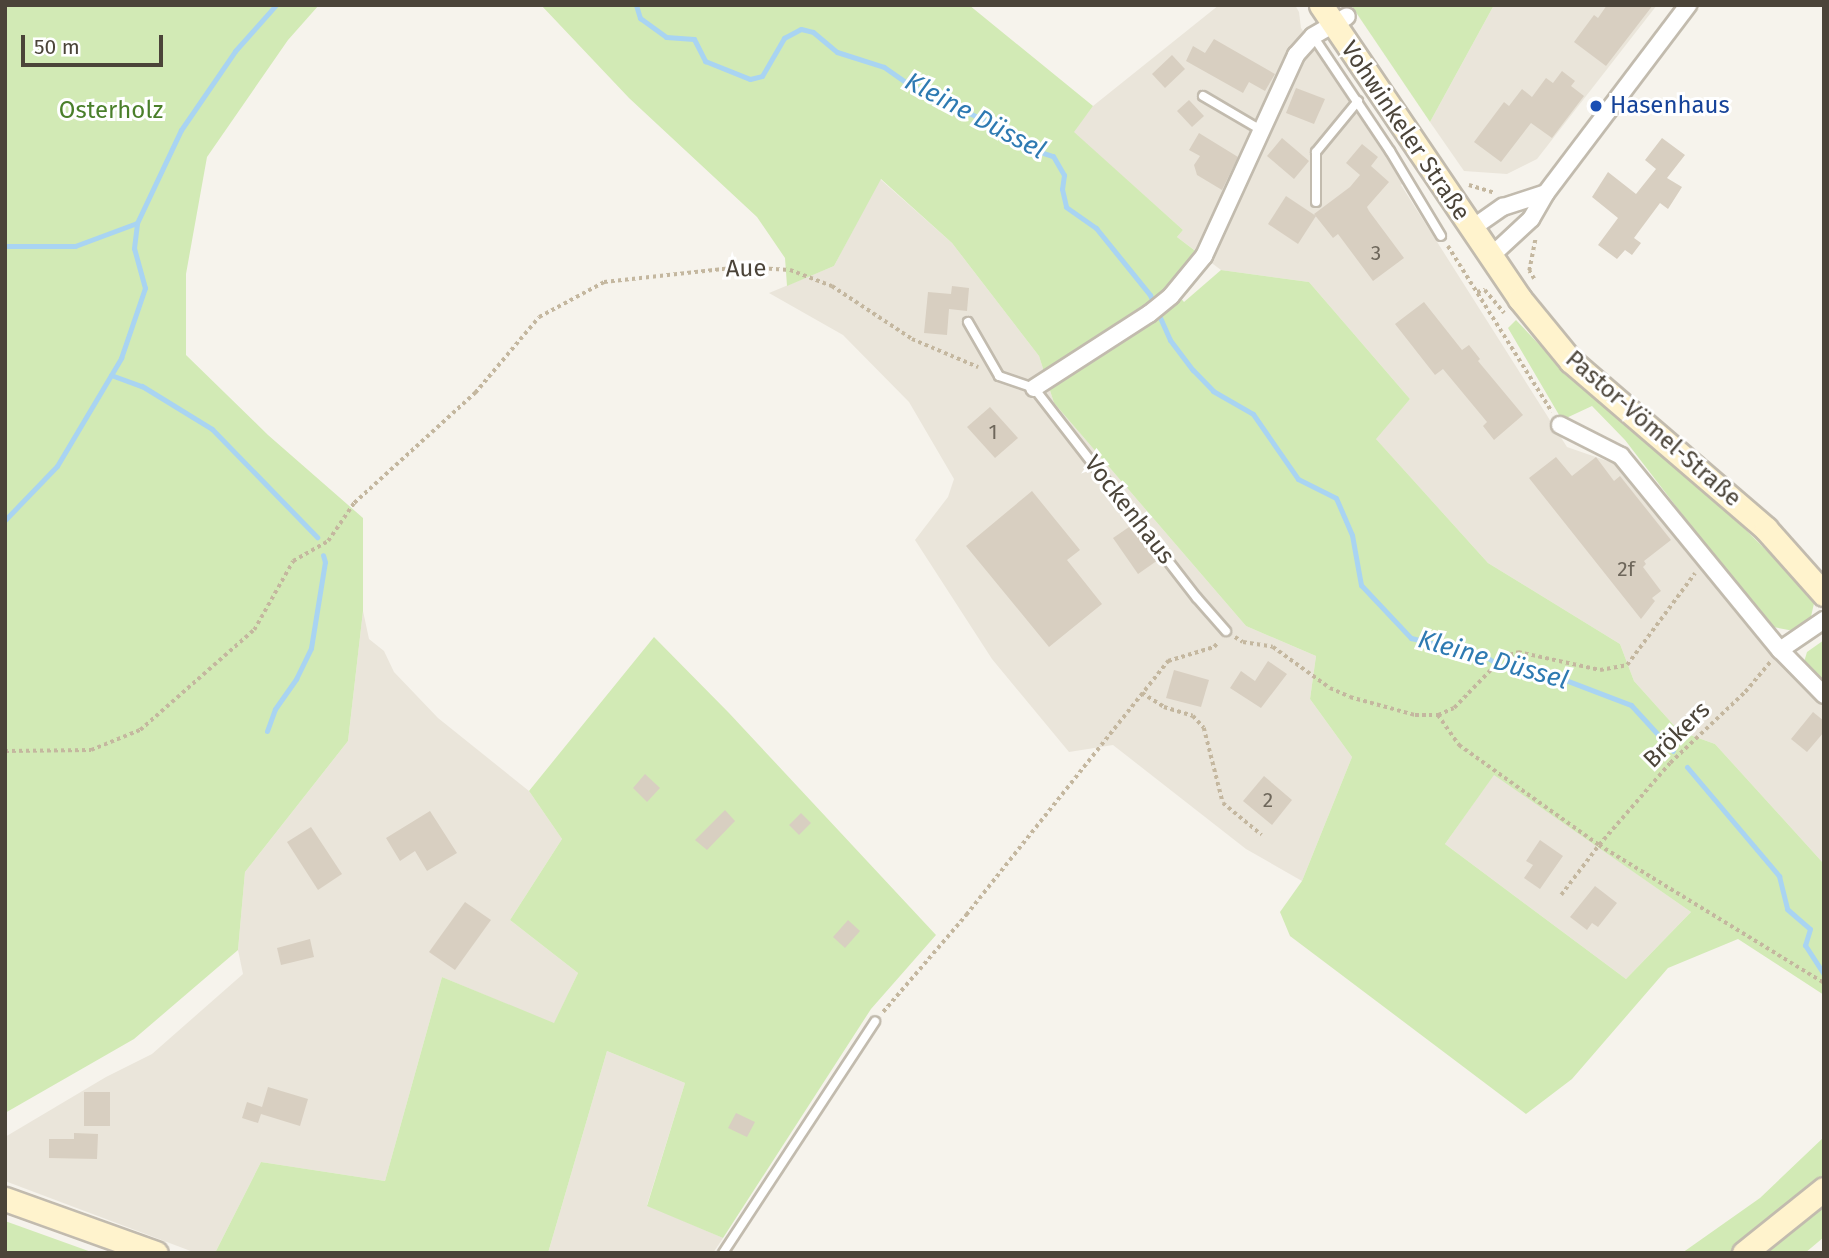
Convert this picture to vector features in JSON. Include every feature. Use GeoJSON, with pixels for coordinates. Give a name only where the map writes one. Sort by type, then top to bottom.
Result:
{"type":"FeatureCollection","features":[{"type":"Feature","properties":{"kind":"main road","name":"Vohwinkeler Straße"},"geometry":{"type":"LineString","coordinates":[[1321,5],[1341,21],[1490,257]]}},
{"type":"Feature","properties":{"kind":"main road","name":"Pastor-Vömel-Straße"},"geometry":{"type":"LineString","coordinates":[[1490,257],[1520,299],[1571,361],[1766,529],[1824,594]]}},
{"type":"Feature","properties":{"kind":"main road"},"geometry":{"type":"LineString","coordinates":[[1744,1253],[1824,1189]]}},
{"type":"Feature","properties":{"kind":"main road"},"geometry":{"type":"LineString","coordinates":[[5,1199],[156,1253]]}},
{"type":"Feature","properties":{"kind":"street"},"geometry":{"type":"LineString","coordinates":[[1490,257],[1531,219],[1546,192],[1688,5]]}},
{"type":"Feature","properties":{"kind":"street"},"geometry":{"type":"LineString","coordinates":[[1034,388],[1149,314],[1171,296],[1204,256],[1297,55],[1313,36],[1341,21]]}},
{"type":"Feature","properties":{"kind":"street"},"geometry":{"type":"LineString","coordinates":[[1471,229],[1503,207],[1546,192]]}},
{"type":"Feature","properties":{"kind":"street","name":"Pastor-Vömel-Straße"},"geometry":{"type":"LineString","coordinates":[[1560,425],[1621,456],[1780,650],[1824,695]]}},
{"type":"Feature","properties":{"kind":"street"},"geometry":{"type":"LineString","coordinates":[[1780,650],[1824,620]]}},
{"type":"Feature","properties":{"kind":"lane","name":"Vohwinkeler Straße"},"geometry":{"type":"LineString","coordinates":[[1313,36],[1358,101],[1441,236]]}},
{"type":"Feature","properties":{"kind":"lane"},"geometry":{"type":"LineString","coordinates":[[1203,96],[1261,130]]}},
{"type":"Feature","properties":{"kind":"lane","name":"Vohwinkeler Straße"},"geometry":{"type":"LineString","coordinates":[[1317,202],[1316,152],[1358,101]]}},
{"type":"Feature","properties":{"kind":"lane"},"geometry":{"type":"LineString","coordinates":[[968,322],[999,376],[1034,388]]}},
{"type":"Feature","properties":{"kind":"lane","name":"Vockenhaus"},"geometry":{"type":"LineString","coordinates":[[1034,388],[1197,598],[1226,631]]}},
{"type":"Feature","properties":{"kind":"lane"},"geometry":{"type":"LineString","coordinates":[[723,1253],[875,1022]]}},
{"type":"Feature","properties":{"kind":"path"},"geometry":{"type":"LineString","coordinates":[[1465,183],[1498,194],[1503,207]]}},
{"type":"Feature","properties":{"kind":"path"},"geometry":{"type":"LineString","coordinates":[[1531,219],[1541,226],[1531,251],[1529,271],[1537,284]]}},
{"type":"Feature","properties":{"kind":"path"},"geometry":{"type":"LineString","coordinates":[[1441,236],[1560,425]]}},
{"type":"Feature","properties":{"kind":"path","name":"Aue"},"geometry":{"type":"LineString","coordinates":[[5,751],[91,750],[140,730],[254,629],[293,561],[328,541],[354,503],[475,393],[539,317],[565,300],[604,282],[741,267],[790,270],[832,286],[912,339],[999,376]]}},
{"type":"Feature","properties":{"kind":"path"},"geometry":{"type":"LineString","coordinates":[[875,1022],[966,915],[1168,661],[1214,648],[1226,631],[1242,642],[1273,647],[1330,688],[1350,697],[1415,715],[1438,715],[1454,708],[1503,657],[1518,652],[1534,653],[1600,670],[1627,665],[1706,557]]}},
{"type":"Feature","properties":{"kind":"path","name":"Brökers"},"geometry":{"type":"LineString","coordinates":[[1561,895],[1599,845],[1671,763],[1745,692],[1780,650]]}},
{"type":"Feature","properties":{"kind":"path"},"geometry":{"type":"LineString","coordinates":[[1142,693],[1164,708],[1193,716],[1204,729],[1223,803],[1262,835]]}},
{"type":"Feature","properties":{"kind":"path"},"geometry":{"type":"LineString","coordinates":[[1438,715],[1459,745],[1599,845],[1824,983]]}},
{"type":"Feature","properties":{"kind":"shaded area"},"geometry":{"type":"Polygon","coordinates":[[[1219,5],[1295,5],[1299,12],[1301,28],[1362,115],[1403,183],[1401,185],[1567,447],[1613,463],[1772,656],[1824,707],[1824,864],[1715,744],[1679,731],[1634,681],[1620,644],[1488,563],[1375,438],[1410,399],[1309,282],[1221,270],[1177,237],[1183,230],[1073,132],[1093,106],[1219,5]]]}},
{"type":"Feature","properties":{"kind":"shaded area","name":"Hasenhaus"},"geometry":{"type":"Polygon","coordinates":[[[1494,5],[1657,5],[1537,159],[1507,174],[1464,171],[1430,122],[1494,5]]]}},
{"type":"Feature","properties":{"kind":"shaded area"},"geometry":{"type":"Polygon","coordinates":[[[880,179],[952,243],[1039,356],[1054,403],[1246,626],[1316,656],[1310,699],[1352,757],[1302,881],[1246,849],[1113,745],[1069,752],[992,659],[915,540],[948,497],[954,479],[909,402],[843,335],[769,293],[834,266],[880,179]]]}},
{"type":"Feature","properties":{"kind":"shaded area"},"geometry":{"type":"Polygon","coordinates":[[[363,611],[369,639],[384,651],[394,672],[438,718],[529,791],[562,839],[510,920],[578,973],[554,1024],[442,977],[385,1181],[261,1162],[215,1253],[196,1253],[5,1181],[5,1137],[106,1077],[152,1054],[243,974],[238,950],[245,872],[348,741],[363,611]]]}},
{"type":"Feature","properties":{"kind":"shaded area"},"geometry":{"type":"Polygon","coordinates":[[[1494,774],[1691,912],[1626,979],[1445,844],[1494,774]]]}},
{"type":"Feature","properties":{"kind":"shaded area"},"geometry":{"type":"Polygon","coordinates":[[[607,1051],[685,1083],[647,1205],[723,1238],[713,1253],[548,1253],[607,1051]]]}},
{"type":"Feature","properties":{"kind":"green space","name":"Osterholz"},"geometry":{"type":"Polygon","coordinates":[[[5,5],[319,5],[288,40],[207,157],[186,274],[186,355],[268,435],[363,518],[363,611],[348,741],[245,872],[238,950],[134,1039],[5,1113],[5,5]]]}},
{"type":"Feature","properties":{"kind":"green space"},"geometry":{"type":"Polygon","coordinates":[[[541,5],[969,5],[1093,106],[1074,132],[1183,230],[1177,237],[1198,253],[1172,288],[1184,302],[1221,270],[1309,282],[1410,399],[1376,439],[1488,563],[1620,644],[1634,681],[1679,731],[1715,744],[1824,864],[1824,995],[1738,939],[1668,968],[1572,1079],[1526,1114],[1290,936],[1280,912],[1302,881],[1352,757],[1310,699],[1316,656],[1246,626],[1054,403],[1039,356],[952,243],[881,179],[834,266],[787,286],[785,258],[757,217],[629,98],[541,5]],[[1494,775],[1445,844],[1626,979],[1691,912],[1494,775]]]}},
{"type":"Feature","properties":{"kind":"green space"},"geometry":{"type":"Polygon","coordinates":[[[1351,5],[1494,5],[1430,122],[1351,5]]]}},
{"type":"Feature","properties":{"kind":"green space"},"geometry":{"type":"Polygon","coordinates":[[[1516,320],[1565,372],[1742,526],[1815,599],[1810,621],[1794,631],[1768,626],[1625,440],[1592,406],[1562,420],[1508,328],[1516,320]]]}},
{"type":"Feature","properties":{"kind":"green space"},"geometry":{"type":"Polygon","coordinates":[[[654,637],[729,713],[936,935],[871,1009],[723,1238],[647,1206],[685,1083],[607,1051],[548,1253],[215,1253],[261,1162],[385,1181],[442,977],[554,1023],[578,973],[510,920],[562,839],[529,791],[654,637]]]}},
{"type":"Feature","properties":{"kind":"green space"},"geometry":{"type":"Polygon","coordinates":[[[1824,640],[1824,686],[1804,662],[1807,652],[1824,640]]]}},
{"type":"Feature","properties":{"kind":"green space"},"geometry":{"type":"Polygon","coordinates":[[[1824,1137],[1824,1237],[1805,1253],[1682,1253],[1760,1198],[1824,1137]]]}},
{"type":"Feature","properties":{"kind":"green space"},"geometry":{"type":"Polygon","coordinates":[[[5,1221],[94,1253],[5,1253],[5,1221]]]}},
{"type":"Feature","properties":{"kind":"building"},"geometry":{"type":"Polygon","coordinates":[[[1607,5],[1653,5],[1606,66],[1574,42],[1594,15],[1598,18],[1607,5]]]}},
{"type":"Feature","properties":{"kind":"building"},"geometry":{"type":"Polygon","coordinates":[[[1214,39],[1275,74],[1265,91],[1249,82],[1243,93],[1186,61],[1193,46],[1205,53],[1214,39]]]}},
{"type":"Feature","properties":{"kind":"building"},"geometry":{"type":"Polygon","coordinates":[[[1172,55],[1185,69],[1165,88],[1152,74],[1172,55]]]}},
{"type":"Feature","properties":{"kind":"building"},"geometry":{"type":"Polygon","coordinates":[[[1562,71],[1575,81],[1571,86],[1584,96],[1552,138],[1531,123],[1501,162],[1474,142],[1504,102],[1509,106],[1522,89],[1532,97],[1546,78],[1553,83],[1562,71]]]}},
{"type":"Feature","properties":{"kind":"building"},"geometry":{"type":"Polygon","coordinates":[[[1296,88],[1325,99],[1314,124],[1286,113],[1296,88]]]}},
{"type":"Feature","properties":{"kind":"building"},"geometry":{"type":"Polygon","coordinates":[[[1189,100],[1204,116],[1192,127],[1177,111],[1189,100]]]}},
{"type":"Feature","properties":{"kind":"building"},"geometry":{"type":"Polygon","coordinates":[[[1199,133],[1238,157],[1222,190],[1197,175],[1194,165],[1200,156],[1189,150],[1199,133]]]}},
{"type":"Feature","properties":{"kind":"building"},"geometry":{"type":"Polygon","coordinates":[[[1282,138],[1309,161],[1294,179],[1267,156],[1282,138]]]}},
{"type":"Feature","properties":{"kind":"building"},"geometry":{"type":"Polygon","coordinates":[[[1662,138],[1685,155],[1667,178],[1682,187],[1668,209],[1660,203],[1634,238],[1641,243],[1632,255],[1625,250],[1617,259],[1598,245],[1618,218],[1592,197],[1608,172],[1636,194],[1656,169],[1645,160],[1662,138]]]}},
{"type":"Feature","properties":{"kind":"building"},"geometry":{"type":"Polygon","coordinates":[[[1362,144],[1378,157],[1371,166],[1389,182],[1367,207],[1404,258],[1373,281],[1338,234],[1333,238],[1314,214],[1350,187],[1360,175],[1346,163],[1362,144]]]}},
{"type":"Feature","properties":{"kind":"building"},"geometry":{"type":"Polygon","coordinates":[[[1286,196],[1316,216],[1298,244],[1268,224],[1286,196]]]}},
{"type":"Feature","properties":{"kind":"building"},"geometry":{"type":"Polygon","coordinates":[[[952,286],[969,288],[967,311],[949,309],[947,335],[924,333],[928,292],[951,294],[952,286]]]}},
{"type":"Feature","properties":{"kind":"building"},"geometry":{"type":"Polygon","coordinates":[[[1424,302],[1462,350],[1469,345],[1480,359],[1478,361],[1523,415],[1494,440],[1483,426],[1487,422],[1443,369],[1435,375],[1395,324],[1424,302]]]}},
{"type":"Feature","properties":{"kind":"building"},"geometry":{"type":"Polygon","coordinates":[[[990,407],[1018,438],[995,458],[967,427],[990,407]]]}},
{"type":"Feature","properties":{"kind":"building"},"geometry":{"type":"Polygon","coordinates":[[[1556,457],[1572,476],[1596,457],[1614,481],[1620,476],[1671,540],[1644,561],[1646,564],[1643,567],[1661,591],[1652,598],[1655,601],[1641,619],[1529,478],[1556,457]]]}},
{"type":"Feature","properties":{"kind":"building"},"geometry":{"type":"Polygon","coordinates":[[[1032,491],[1080,550],[1067,560],[1102,604],[1049,647],[966,546],[1032,491]]]}},
{"type":"Feature","properties":{"kind":"building"},"geometry":{"type":"Polygon","coordinates":[[[1132,525],[1158,560],[1138,574],[1113,538],[1132,525]]]}},
{"type":"Feature","properties":{"kind":"building"},"geometry":{"type":"Polygon","coordinates":[[[1268,661],[1287,674],[1261,708],[1230,688],[1241,671],[1255,681],[1268,661]]]}},
{"type":"Feature","properties":{"kind":"building"},"geometry":{"type":"Polygon","coordinates":[[[1174,670],[1209,680],[1201,707],[1166,698],[1174,670]]]}},
{"type":"Feature","properties":{"kind":"building"},"geometry":{"type":"Polygon","coordinates":[[[1813,712],[1824,721],[1824,732],[1807,752],[1791,739],[1813,712]]]}},
{"type":"Feature","properties":{"kind":"building"},"geometry":{"type":"Polygon","coordinates":[[[645,774],[660,788],[647,802],[633,788],[645,774]]]}},
{"type":"Feature","properties":{"kind":"building"},"geometry":{"type":"Polygon","coordinates":[[[1264,776],[1292,800],[1272,825],[1243,801],[1264,776]]]}},
{"type":"Feature","properties":{"kind":"building"},"geometry":{"type":"Polygon","coordinates":[[[725,810],[735,821],[707,850],[695,840],[725,810]]]}},
{"type":"Feature","properties":{"kind":"building"},"geometry":{"type":"Polygon","coordinates":[[[430,811],[457,853],[427,871],[415,851],[400,861],[386,838],[430,811]]]}},
{"type":"Feature","properties":{"kind":"building"},"geometry":{"type":"Polygon","coordinates":[[[801,813],[811,823],[799,835],[789,825],[801,813]]]}},
{"type":"Feature","properties":{"kind":"building"},"geometry":{"type":"Polygon","coordinates":[[[311,827],[342,874],[318,890],[287,842],[311,827]]]}},
{"type":"Feature","properties":{"kind":"building"},"geometry":{"type":"Polygon","coordinates":[[[1540,840],[1563,856],[1540,889],[1524,878],[1533,865],[1526,861],[1540,840]]]}},
{"type":"Feature","properties":{"kind":"building"},"geometry":{"type":"Polygon","coordinates":[[[1595,886],[1617,903],[1598,927],[1592,923],[1587,930],[1570,917],[1595,886]]]}},
{"type":"Feature","properties":{"kind":"building"},"geometry":{"type":"Polygon","coordinates":[[[465,902],[491,920],[455,970],[429,952],[465,902]]]}},
{"type":"Feature","properties":{"kind":"building"},"geometry":{"type":"Polygon","coordinates":[[[848,920],[860,931],[845,948],[833,937],[848,920]]]}},
{"type":"Feature","properties":{"kind":"building"},"geometry":{"type":"Polygon","coordinates":[[[310,939],[314,957],[281,965],[277,948],[310,939]]]}},
{"type":"Feature","properties":{"kind":"building"},"geometry":{"type":"Polygon","coordinates":[[[268,1087],[308,1099],[300,1126],[261,1114],[258,1123],[242,1118],[247,1102],[262,1107],[268,1087]]]}},
{"type":"Feature","properties":{"kind":"building"},"geometry":{"type":"Polygon","coordinates":[[[84,1092],[110,1092],[110,1126],[84,1126],[84,1092]]]}},
{"type":"Feature","properties":{"kind":"building"},"geometry":{"type":"Polygon","coordinates":[[[736,1113],[755,1122],[747,1137],[728,1128],[736,1113]]]}},
{"type":"Feature","properties":{"kind":"building"},"geometry":{"type":"Polygon","coordinates":[[[74,1133],[98,1134],[97,1159],[49,1158],[49,1139],[74,1139],[74,1133]]]}},
{"type":"Feature","properties":{"kind":"waterway"},"geometry":{"type":"LineString","coordinates":[[5,520],[57,466],[121,358],[145,288],[134,248],[137,223],[181,130],[235,51],[276,5]]}},
{"type":"Feature","properties":{"kind":"waterway","name":"Kleine Düssel"},"geometry":{"type":"LineString","coordinates":[[636,5],[640,18],[666,37],[694,39],[705,61],[750,79],[762,76],[784,38],[801,29],[813,32],[837,52],[884,67],[910,85],[986,121],[1028,148],[1053,156],[1064,175],[1062,189],[1066,207],[1096,228],[1150,295],[1170,340],[1193,370],[1213,391],[1253,414],[1298,479],[1336,498],[1352,535],[1361,585],[1411,638],[1485,656],[1503,668],[1521,663],[1631,705],[1673,751]]}},
{"type":"Feature","properties":{"kind":"waterway"},"geometry":{"type":"LineString","coordinates":[[5,246],[75,246],[137,223]]}},
{"type":"Feature","properties":{"kind":"waterway"},"geometry":{"type":"LineString","coordinates":[[111,375],[142,386],[212,429],[317,537]]}},
{"type":"Feature","properties":{"kind":"waterway"},"geometry":{"type":"LineString","coordinates":[[267,731],[275,709],[296,679],[311,648],[325,562],[323,555]]}},
{"type":"Feature","properties":{"kind":"waterway","name":"Kleine Düssel"},"geometry":{"type":"LineString","coordinates":[[1687,767],[1779,876],[1787,909],[1810,929],[1805,945],[1824,974]]}},
{"type":"Feature","properties":{"kind":"place","name":"Hasenhaus"},"geometry":{"type":"Point","coordinates":[1596,106]}}]}
